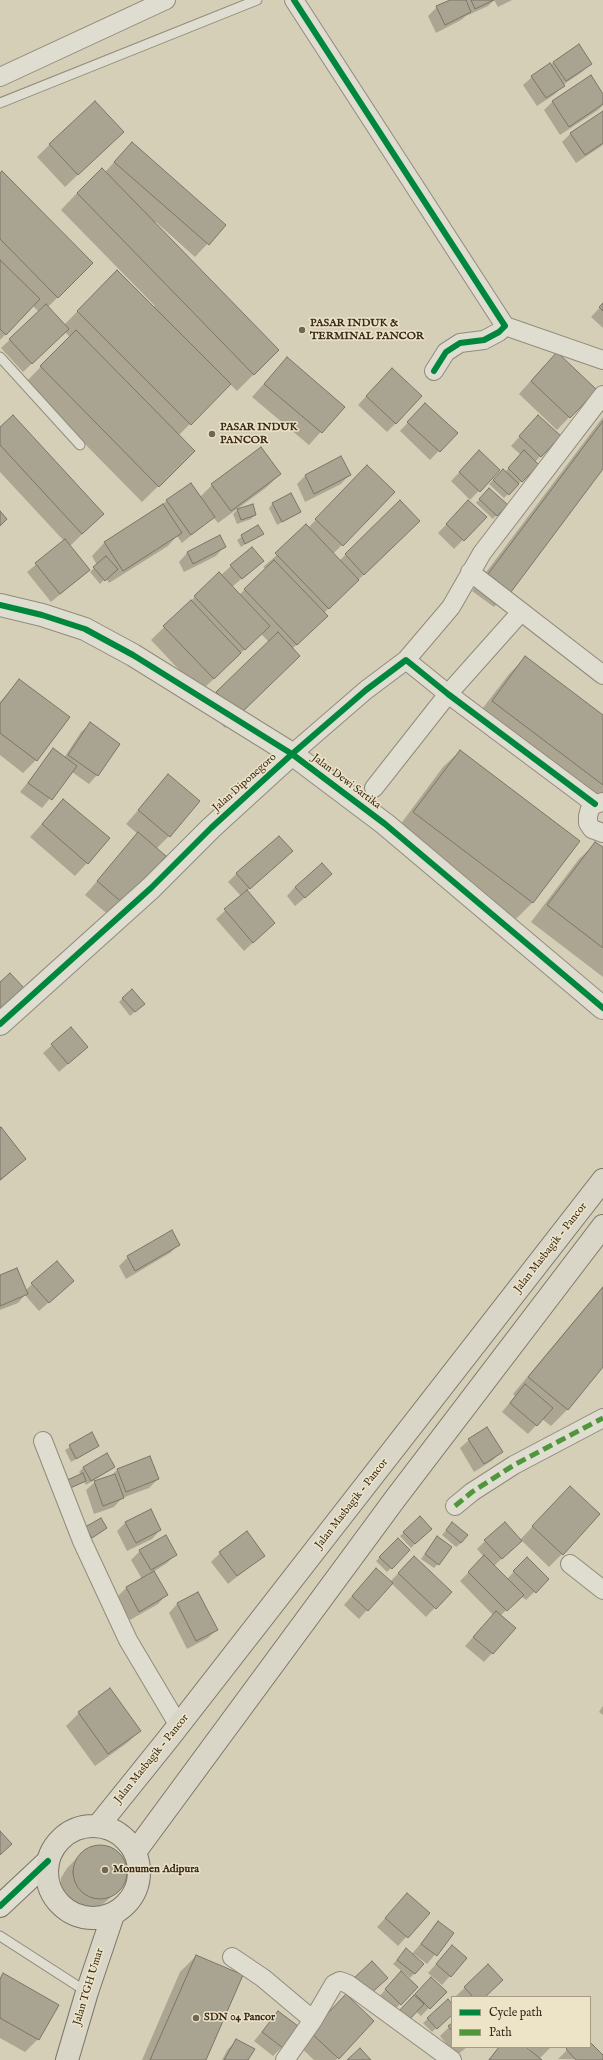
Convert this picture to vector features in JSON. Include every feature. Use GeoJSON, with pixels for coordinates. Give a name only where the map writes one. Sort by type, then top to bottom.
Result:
{"type":"FeatureCollection","features":[{"type":"Feature","properties":{"kind":"main road","name":"Jalan Masbagik - Pancor"},"geometry":{"type":"LineString","coordinates":[[98,1826],[179,1726],[603,1180]]}},
{"type":"Feature","properties":{"kind":"main road"},"geometry":{"type":"LineString","coordinates":[[135,1852],[395,1498],[603,1226]]}},
{"type":"Feature","properties":{"kind":"main road"},"geometry":{"type":"LineString","coordinates":[[85,1826],[98,1826],[116,1832],[130,1844],[135,1852],[139,1864],[137,1888],[131,1899],[123,1908],[113,1915],[100,1919],[74,1915],[63,1908],[49,1887],[47,1874],[48,1860],[54,1848],[62,1838],[72,1831],[85,1826]]}},
{"type":"Feature","properties":{"kind":"main road","name":"Jalan TGH Umar"},"geometry":{"type":"LineString","coordinates":[[67,2060],[87,1992],[113,1915]]}},
{"type":"Feature","properties":{"kind":"street"},"geometry":{"type":"LineString","coordinates":[[0,77],[166,0]]}},
{"type":"Feature","properties":{"kind":"street"},"geometry":{"type":"LineString","coordinates":[[294,0],[504,326],[603,360]]}},
{"type":"Feature","properties":{"kind":"street"},"geometry":{"type":"LineString","coordinates":[[434,371],[446,352],[460,343],[484,340],[499,332],[504,326]]}},
{"type":"Feature","properties":{"kind":"street","name":"Jalan Diponegoro"},"geometry":{"type":"LineString","coordinates":[[0,1024],[151,888],[211,828],[292,754],[366,690],[406,660],[451,607],[470,572],[482,554],[519,503],[603,395]]}},
{"type":"Feature","properties":{"kind":"street"},"geometry":{"type":"LineString","coordinates":[[470,572],[603,676]]}},
{"type":"Feature","properties":{"kind":"street","name":"Jalan Dewi Sartika"},"geometry":{"type":"LineString","coordinates":[[0,605],[42,615],[85,629],[133,655],[292,754],[385,824],[603,1008]]}},
{"type":"Feature","properties":{"kind":"street"},"geometry":{"type":"LineString","coordinates":[[374,788],[448,694],[521,612]]}},
{"type":"Feature","properties":{"kind":"street"},"geometry":{"type":"LineString","coordinates":[[406,660],[448,694],[599,803],[590,809],[588,823],[592,829],[603,833]]}},
{"type":"Feature","properties":{"kind":"street"},"geometry":{"type":"LineString","coordinates":[[455,1506],[472,1492],[514,1465],[603,1418]]}},
{"type":"Feature","properties":{"kind":"street"},"geometry":{"type":"LineString","coordinates":[[43,1441],[82,1541],[128,1640],[179,1726]]}},
{"type":"Feature","properties":{"kind":"street"},"geometry":{"type":"LineString","coordinates":[[570,1564],[603,1590]]}},
{"type":"Feature","properties":{"kind":"street"},"geometry":{"type":"LineString","coordinates":[[0,1906],[48,1860]]}},
{"type":"Feature","properties":{"kind":"street"},"geometry":{"type":"LineString","coordinates":[[232,1956],[263,1978],[313,2020]]}},
{"type":"Feature","properties":{"kind":"street"},"geometry":{"type":"LineString","coordinates":[[284,2060],[313,2020],[334,1984],[340,1981],[348,1984],[452,2060]]}},
{"type":"Feature","properties":{"kind":"lane"},"geometry":{"type":"LineString","coordinates":[[0,103],[257,0]]}},
{"type":"Feature","properties":{"kind":"lane"},"geometry":{"type":"LineString","coordinates":[[0,358],[80,445]]}},
{"type":"Feature","properties":{"kind":"lane"},"geometry":{"type":"LineString","coordinates":[[0,1936],[87,1992]]}},
{"type":"Feature","properties":{"kind":"building"},"geometry":{"type":"Polygon","coordinates":[[[450,0],[466,0],[471,12],[445,25],[436,6],[450,0]]]}},
{"type":"Feature","properties":{"kind":"building"},"geometry":{"type":"Polygon","coordinates":[[[471,0],[494,0],[475,9],[471,0]]]}},
{"type":"Feature","properties":{"kind":"building"},"geometry":{"type":"Polygon","coordinates":[[[579,44],[592,64],[566,81],[553,62],[579,44]]]}},
{"type":"Feature","properties":{"kind":"building"},"geometry":{"type":"Polygon","coordinates":[[[550,63],[565,86],[546,98],[531,76],[550,63]]]}},
{"type":"Feature","properties":{"kind":"building"},"geometry":{"type":"Polygon","coordinates":[[[591,75],[603,94],[603,104],[569,127],[552,101],[591,75]]]}},
{"type":"Feature","properties":{"kind":"building"},"geometry":{"type":"Polygon","coordinates":[[[95,101],[124,132],[78,175],[49,144],[95,101]]]}},
{"type":"Feature","properties":{"kind":"building"},"geometry":{"type":"Polygon","coordinates":[[[603,111],[603,143],[585,155],[570,133],[603,111]]]}},
{"type":"Feature","properties":{"kind":"building"},"geometry":{"type":"Polygon","coordinates":[[[132,142],[226,225],[209,245],[114,162],[132,142]]]}},
{"type":"Feature","properties":{"kind":"building"},"geometry":{"type":"Polygon","coordinates":[[[102,168],[279,350],[254,375],[77,193],[102,168]]]}},
{"type":"Feature","properties":{"kind":"building"},"geometry":{"type":"Polygon","coordinates":[[[2,171],[93,263],[58,298],[0,239],[0,173],[2,171]]]}},
{"type":"Feature","properties":{"kind":"building"},"geometry":{"type":"Polygon","coordinates":[[[0,260],[40,299],[6,335],[0,329],[0,260]]]}},
{"type":"Feature","properties":{"kind":"building"},"geometry":{"type":"Polygon","coordinates":[[[117,270],[231,384],[191,425],[77,311],[117,270]]]}},
{"type":"Feature","properties":{"kind":"building"},"geometry":{"type":"Polygon","coordinates":[[[603,303],[603,311],[599,307],[603,303]]]}},
{"type":"Feature","properties":{"kind":"building"},"geometry":{"type":"Polygon","coordinates":[[[46,304],[69,329],[32,364],[9,339],[46,304]]]}},
{"type":"Feature","properties":{"kind":"building"},"geometry":{"type":"Polygon","coordinates":[[[76,330],[195,451],[159,487],[40,366],[76,330]]]}},
{"type":"Feature","properties":{"kind":"building"},"geometry":{"type":"Polygon","coordinates":[[[557,352],[597,390],[570,418],[531,381],[557,352]]]}},
{"type":"Feature","properties":{"kind":"building"},"geometry":{"type":"Polygon","coordinates":[[[287,357],[345,407],[322,433],[264,384],[287,357]]]}},
{"type":"Feature","properties":{"kind":"building"},"geometry":{"type":"Polygon","coordinates":[[[392,368],[422,396],[396,424],[366,396],[392,368]]]}},
{"type":"Feature","properties":{"kind":"building"},"geometry":{"type":"Polygon","coordinates":[[[425,403],[458,433],[440,452],[407,422],[425,403]]]}},
{"type":"Feature","properties":{"kind":"building"},"geometry":{"type":"Polygon","coordinates":[[[13,415],[104,514],[82,534],[0,445],[0,427],[13,415]]]}},
{"type":"Feature","properties":{"kind":"building"},"geometry":{"type":"Polygon","coordinates":[[[538,415],[561,436],[541,457],[519,436],[538,415]]]}},
{"type":"Feature","properties":{"kind":"building"},"geometry":{"type":"Polygon","coordinates":[[[603,421],[603,469],[511,592],[488,574],[603,421]]]}},
{"type":"Feature","properties":{"kind":"building"},"geometry":{"type":"Polygon","coordinates":[[[261,447],[281,474],[231,511],[211,484],[261,447]]]}},
{"type":"Feature","properties":{"kind":"building"},"geometry":{"type":"Polygon","coordinates":[[[479,450],[500,470],[480,492],[459,472],[479,450]]]}},
{"type":"Feature","properties":{"kind":"building"},"geometry":{"type":"Polygon","coordinates":[[[524,450],[539,465],[522,482],[508,468],[524,450]]]}},
{"type":"Feature","properties":{"kind":"building"},"geometry":{"type":"Polygon","coordinates":[[[341,456],[351,475],[314,494],[305,475],[341,456]]]}},
{"type":"Feature","properties":{"kind":"building"},"geometry":{"type":"Polygon","coordinates":[[[367,465],[395,492],[343,546],[315,519],[367,465]]]}},
{"type":"Feature","properties":{"kind":"building"},"geometry":{"type":"Polygon","coordinates":[[[503,469],[519,484],[509,495],[493,480],[503,469]]]}},
{"type":"Feature","properties":{"kind":"building"},"geometry":{"type":"Polygon","coordinates":[[[191,483],[215,517],[191,535],[166,500],[191,483]]]}},
{"type":"Feature","properties":{"kind":"building"},"geometry":{"type":"Polygon","coordinates":[[[489,488],[508,505],[497,516],[479,499],[489,488]]]}},
{"type":"Feature","properties":{"kind":"building"},"geometry":{"type":"Polygon","coordinates":[[[291,493],[301,512],[282,522],[272,503],[291,493]]]}},
{"type":"Feature","properties":{"kind":"building"},"geometry":{"type":"Polygon","coordinates":[[[400,500],[420,521],[364,575],[345,554],[400,500]]]}},
{"type":"Feature","properties":{"kind":"building"},"geometry":{"type":"Polygon","coordinates":[[[468,500],[487,517],[464,541],[446,524],[468,500]]]}},
{"type":"Feature","properties":{"kind":"building"},"geometry":{"type":"Polygon","coordinates":[[[163,504],[182,533],[123,571],[104,542],[163,504]]]}},
{"type":"Feature","properties":{"kind":"building"},"geometry":{"type":"Polygon","coordinates":[[[253,504],[256,515],[241,520],[237,509],[253,504]]]}},
{"type":"Feature","properties":{"kind":"building"},"geometry":{"type":"Polygon","coordinates":[[[0,511],[7,519],[0,526],[0,511]]]}},
{"type":"Feature","properties":{"kind":"building"},"geometry":{"type":"Polygon","coordinates":[[[306,524],[359,580],[329,609],[275,553],[306,524]]]}},
{"type":"Feature","properties":{"kind":"building"},"geometry":{"type":"Polygon","coordinates":[[[258,525],[264,534],[245,544],[241,535],[258,525]]]}},
{"type":"Feature","properties":{"kind":"building"},"geometry":{"type":"Polygon","coordinates":[[[220,535],[226,547],[193,564],[187,552],[220,535]]]}},
{"type":"Feature","properties":{"kind":"building"},"geometry":{"type":"Polygon","coordinates":[[[65,539],[90,570],[60,594],[35,563],[65,539]]]}},
{"type":"Feature","properties":{"kind":"building"},"geometry":{"type":"Polygon","coordinates":[[[252,547],[264,561],[242,579],[230,565],[252,547]]]}},
{"type":"Feature","properties":{"kind":"building"},"geometry":{"type":"Polygon","coordinates":[[[106,556],[118,569],[105,581],[93,567],[106,556]]]}},
{"type":"Feature","properties":{"kind":"building"},"geometry":{"type":"Polygon","coordinates":[[[274,560],[328,616],[297,645],[244,589],[274,560]]]}},
{"type":"Feature","properties":{"kind":"building"},"geometry":{"type":"Polygon","coordinates":[[[219,572],[270,626],[245,650],[194,596],[219,572]]]}},
{"type":"Feature","properties":{"kind":"building"},"geometry":{"type":"Polygon","coordinates":[[[191,600],[241,653],[214,679],[163,626],[191,600]]]}},
{"type":"Feature","properties":{"kind":"building"},"geometry":{"type":"Polygon","coordinates":[[[278,632],[300,656],[238,716],[216,692],[278,632]]]}},
{"type":"Feature","properties":{"kind":"building"},"geometry":{"type":"Polygon","coordinates":[[[525,656],[603,715],[603,785],[492,701],[525,656]]]}},
{"type":"Feature","properties":{"kind":"building"},"geometry":{"type":"Polygon","coordinates":[[[19,679],[70,717],[37,761],[0,733],[0,704],[19,679]]]}},
{"type":"Feature","properties":{"kind":"building"},"geometry":{"type":"Polygon","coordinates":[[[90,722],[120,744],[98,776],[68,755],[90,722]]]}},
{"type":"Feature","properties":{"kind":"building"},"geometry":{"type":"Polygon","coordinates":[[[53,748],[77,766],[52,800],[28,783],[53,748]]]}},
{"type":"Feature","properties":{"kind":"building"},"geometry":{"type":"Polygon","coordinates":[[[460,750],[580,841],[533,903],[413,812],[460,750]]]}},
{"type":"Feature","properties":{"kind":"building"},"geometry":{"type":"Polygon","coordinates":[[[168,774],[200,801],[170,837],[138,810],[168,774]]]}},
{"type":"Feature","properties":{"kind":"building"},"geometry":{"type":"Polygon","coordinates":[[[63,799],[110,838],[88,864],[42,824],[63,799]]]}},
{"type":"Feature","properties":{"kind":"building"},"geometry":{"type":"Polygon","coordinates":[[[138,832],[166,856],[125,905],[97,881],[138,832]]]}},
{"type":"Feature","properties":{"kind":"building"},"geometry":{"type":"Polygon","coordinates":[[[279,836],[293,851],[250,889],[236,873],[279,836]]]}},
{"type":"Feature","properties":{"kind":"building"},"geometry":{"type":"Polygon","coordinates":[[[595,842],[603,847],[603,948],[547,905],[595,842]]]}},
{"type":"Feature","properties":{"kind":"building"},"geometry":{"type":"Polygon","coordinates":[[[322,863],[332,874],[305,898],[295,887],[322,863]]]}},
{"type":"Feature","properties":{"kind":"building"},"geometry":{"type":"Polygon","coordinates":[[[247,890],[275,923],[253,943],[224,909],[247,890]]]}},
{"type":"Feature","properties":{"kind":"building"},"geometry":{"type":"Polygon","coordinates":[[[10,973],[24,988],[0,1009],[0,982],[10,973]]]}},
{"type":"Feature","properties":{"kind":"building"},"geometry":{"type":"Polygon","coordinates":[[[132,989],[145,1004],[135,1012],[122,998],[132,989]]]}},
{"type":"Feature","properties":{"kind":"building"},"geometry":{"type":"Polygon","coordinates":[[[71,1027],[88,1047],[68,1064],[51,1044],[71,1027]]]}},
{"type":"Feature","properties":{"kind":"building"},"geometry":{"type":"Polygon","coordinates":[[[1,1127],[26,1159],[0,1180],[0,1128],[1,1127]]]}},
{"type":"Feature","properties":{"kind":"building"},"geometry":{"type":"Polygon","coordinates":[[[172,1230],[180,1245],[135,1271],[127,1256],[172,1230]]]}},
{"type":"Feature","properties":{"kind":"building"},"geometry":{"type":"Polygon","coordinates":[[[57,1261],[74,1281],[49,1303],[31,1283],[57,1261]]]}},
{"type":"Feature","properties":{"kind":"building"},"geometry":{"type":"Polygon","coordinates":[[[17,1268],[28,1294],[0,1306],[0,1275],[17,1268]]]}},
{"type":"Feature","properties":{"kind":"building"},"geometry":{"type":"Polygon","coordinates":[[[603,1287],[603,1367],[568,1410],[528,1377],[603,1287]]]}},
{"type":"Feature","properties":{"kind":"building"},"geometry":{"type":"Polygon","coordinates":[[[525,1384],[553,1408],[537,1426],[510,1403],[525,1384]]]}},
{"type":"Feature","properties":{"kind":"building"},"geometry":{"type":"Polygon","coordinates":[[[487,1427],[503,1452],[484,1464],[468,1439],[487,1427]]]}},
{"type":"Feature","properties":{"kind":"building"},"geometry":{"type":"Polygon","coordinates":[[[92,1432],[99,1446],[76,1459],[69,1445],[92,1432]]]}},
{"type":"Feature","properties":{"kind":"building"},"geometry":{"type":"Polygon","coordinates":[[[107,1453],[115,1467],[91,1481],[83,1467],[107,1453]]]}},
{"type":"Feature","properties":{"kind":"building"},"geometry":{"type":"Polygon","coordinates":[[[150,1456],[159,1479],[126,1492],[117,1469],[150,1456]]]}},
{"type":"Feature","properties":{"kind":"building"},"geometry":{"type":"Polygon","coordinates":[[[83,1473],[86,1481],[68,1489],[65,1481],[83,1473]]]}},
{"type":"Feature","properties":{"kind":"building"},"geometry":{"type":"Polygon","coordinates":[[[115,1474],[124,1498],[103,1506],[94,1481],[115,1474]]]}},
{"type":"Feature","properties":{"kind":"building"},"geometry":{"type":"Polygon","coordinates":[[[570,1486],[600,1514],[563,1555],[532,1526],[570,1486]]]}},
{"type":"Feature","properties":{"kind":"building"},"geometry":{"type":"Polygon","coordinates":[[[151,1509],[161,1530],[136,1543],[125,1522],[151,1509]]]}},
{"type":"Feature","properties":{"kind":"building"},"geometry":{"type":"Polygon","coordinates":[[[420,1516],[432,1529],[415,1544],[403,1532],[420,1516]]]}},
{"type":"Feature","properties":{"kind":"building"},"geometry":{"type":"Polygon","coordinates":[[[101,1518],[107,1528],[92,1538],[85,1527],[101,1518]]]}},
{"type":"Feature","properties":{"kind":"building"},"geometry":{"type":"Polygon","coordinates":[[[452,1522],[468,1535],[461,1543],[446,1530],[452,1522]]]}},
{"type":"Feature","properties":{"kind":"building"},"geometry":{"type":"Polygon","coordinates":[[[505,1522],[522,1541],[502,1559],[484,1540],[505,1522]]]}},
{"type":"Feature","properties":{"kind":"building"},"geometry":{"type":"Polygon","coordinates":[[[247,1531],[265,1556],[237,1576],[219,1552],[247,1531]]]}},
{"type":"Feature","properties":{"kind":"building"},"geometry":{"type":"Polygon","coordinates":[[[166,1535],[177,1555],[151,1570],[139,1550],[166,1535]]]}},
{"type":"Feature","properties":{"kind":"building"},"geometry":{"type":"Polygon","coordinates":[[[437,1536],[452,1547],[439,1565],[425,1554],[437,1536]]]}},
{"type":"Feature","properties":{"kind":"building"},"geometry":{"type":"Polygon","coordinates":[[[398,1538],[410,1550],[392,1569],[379,1557],[398,1538]]]}},
{"type":"Feature","properties":{"kind":"building"},"geometry":{"type":"Polygon","coordinates":[[[484,1555],[524,1595],[507,1611],[468,1572],[484,1555]]]}},
{"type":"Feature","properties":{"kind":"building"},"geometry":{"type":"Polygon","coordinates":[[[414,1556],[452,1592],[436,1609],[398,1573],[414,1556]]]}},
{"type":"Feature","properties":{"kind":"building"},"geometry":{"type":"Polygon","coordinates":[[[527,1557],[549,1579],[536,1593],[513,1571],[527,1557]]]}},
{"type":"Feature","properties":{"kind":"building"},"geometry":{"type":"Polygon","coordinates":[[[376,1568],[393,1583],[368,1611],[352,1596],[376,1568]]]}},
{"type":"Feature","properties":{"kind":"building"},"geometry":{"type":"Polygon","coordinates":[[[154,1571],[168,1595],[139,1612],[126,1587],[154,1571]]]}},
{"type":"Feature","properties":{"kind":"building"},"geometry":{"type":"Polygon","coordinates":[[[198,1592],[218,1630],[196,1641],[177,1603],[198,1592]]]}},
{"type":"Feature","properties":{"kind":"building"},"geometry":{"type":"Polygon","coordinates":[[[496,1611],[516,1628],[493,1654],[473,1637],[496,1611]]]}},
{"type":"Feature","properties":{"kind":"building"},"geometry":{"type":"Polygon","coordinates":[[[110,1688],[141,1731],[108,1754],[78,1712],[110,1688]]]}},
{"type":"Feature","properties":{"kind":"building"},"geometry":{"type":"Polygon","coordinates":[[[0,1831],[12,1844],[0,1855],[0,1831]]]}},
{"type":"Feature","properties":{"kind":"building"},"geometry":{"type":"Polygon","coordinates":[[[95,1845],[105,1845],[115,1849],[123,1857],[127,1867],[127,1877],[123,1887],[115,1895],[105,1899],[95,1899],[85,1895],[77,1887],[73,1877],[73,1867],[77,1857],[85,1849],[95,1845]]]}},
{"type":"Feature","properties":{"kind":"building"},"geometry":{"type":"Polygon","coordinates":[[[407,1893],[430,1913],[408,1938],[385,1918],[407,1893]]]}},
{"type":"Feature","properties":{"kind":"building"},"geometry":{"type":"Polygon","coordinates":[[[438,1921],[454,1933],[437,1956],[421,1944],[438,1921]]]}},
{"type":"Feature","properties":{"kind":"building"},"geometry":{"type":"Polygon","coordinates":[[[452,1945],[467,1958],[451,1977],[436,1964],[452,1945]]]}},
{"type":"Feature","properties":{"kind":"building"},"geometry":{"type":"Polygon","coordinates":[[[406,1948],[424,1964],[415,1974],[397,1960],[406,1948]]]}},
{"type":"Feature","properties":{"kind":"building","name":"SDN 04 Pancor"},"geometry":{"type":"Polygon","coordinates":[[[196,1955],[243,1975],[206,2060],[150,2060],[196,1955]]]}},
{"type":"Feature","properties":{"kind":"building"},"geometry":{"type":"Polygon","coordinates":[[[372,1961],[388,1978],[369,1995],[353,1979],[372,1961]]]}},
{"type":"Feature","properties":{"kind":"building"},"geometry":{"type":"Polygon","coordinates":[[[488,1964],[503,1980],[486,1996],[472,1996],[464,1987],[488,1964]]]}},
{"type":"Feature","properties":{"kind":"building"},"geometry":{"type":"Polygon","coordinates":[[[401,1971],[418,1987],[401,2005],[385,1989],[401,1971]]]}},
{"type":"Feature","properties":{"kind":"building"},"geometry":{"type":"Polygon","coordinates":[[[3,1973],[59,2005],[39,2040],[0,2018],[0,1979],[3,1973]]]}},
{"type":"Feature","properties":{"kind":"building"},"geometry":{"type":"Polygon","coordinates":[[[431,1977],[447,1992],[430,2009],[415,1994],[431,1977]]]}},
{"type":"Feature","properties":{"kind":"building"},"geometry":{"type":"Polygon","coordinates":[[[346,1994],[374,2021],[339,2059],[310,2032],[346,1994]]]}},
{"type":"Feature","properties":{"kind":"building"},"geometry":{"type":"Polygon","coordinates":[[[414,1995],[424,2004],[407,2022],[397,2013],[414,1995]]]}},
{"type":"Feature","properties":{"kind":"building"},"geometry":{"type":"Polygon","coordinates":[[[448,1999],[451,2003],[451,2016],[437,2029],[427,2018],[448,1999]]]}},
{"type":"Feature","properties":{"kind":"building"},"geometry":{"type":"Polygon","coordinates":[[[278,2011],[298,2026],[283,2048],[262,2032],[278,2011]]]}},
{"type":"Feature","properties":{"kind":"building"},"geometry":{"type":"Polygon","coordinates":[[[236,2039],[255,2049],[248,2060],[224,2060],[236,2039]]]}},
{"type":"Feature","properties":{"kind":"building"},"geometry":{"type":"Polygon","coordinates":[[[591,2043],[603,2055],[603,2060],[576,2060],[566,2049],[591,2048],[591,2043]]]}},
{"type":"Feature","properties":{"kind":"building"},"geometry":{"type":"Polygon","coordinates":[[[360,2048],[371,2060],[347,2060],[360,2048]]]}},
{"type":"Feature","properties":{"kind":"building"},"geometry":{"type":"Polygon","coordinates":[[[498,2048],[527,2048],[542,2060],[489,2060],[498,2048]]]}},
{"type":"Feature","properties":{"kind":"marked path"},"geometry":{"type":"LineString","coordinates":[[455,1506],[472,1492],[514,1465],[603,1418]]}},
{"type":"Feature","properties":{"kind":"cycle path"},"geometry":{"type":"LineString","coordinates":[[294,0],[505,326],[499,332],[484,340],[460,343],[446,352],[434,371]]}},
{"type":"Feature","properties":{"kind":"cycle path"},"geometry":{"type":"LineString","coordinates":[[0,605],[42,615],[85,629],[133,655],[292,754],[385,824],[603,1008]]}},
{"type":"Feature","properties":{"kind":"cycle path"},"geometry":{"type":"LineString","coordinates":[[0,1024],[151,888],[211,828],[292,754],[366,690],[406,660],[448,694],[595,804]]}},
{"type":"Feature","properties":{"kind":"cycle path"},"geometry":{"type":"LineString","coordinates":[[0,1906],[48,1861]]}},
{"type":"Feature","properties":{"kind":"place","name":"PASAR INDUK & TERMINAL PANCOR"},"geometry":{"type":"Point","coordinates":[302,330]}},
{"type":"Feature","properties":{"kind":"place","name":"PASAR INDUK PANCOR"},"geometry":{"type":"Point","coordinates":[212,434]}},
{"type":"Feature","properties":{"kind":"place","name":"Monumen Adipura"},"geometry":{"type":"Point","coordinates":[105,1870]}},
{"type":"Feature","properties":{"kind":"place","name":"SDN 04 Pancor"},"geometry":{"type":"Point","coordinates":[196,2018]}}]}
